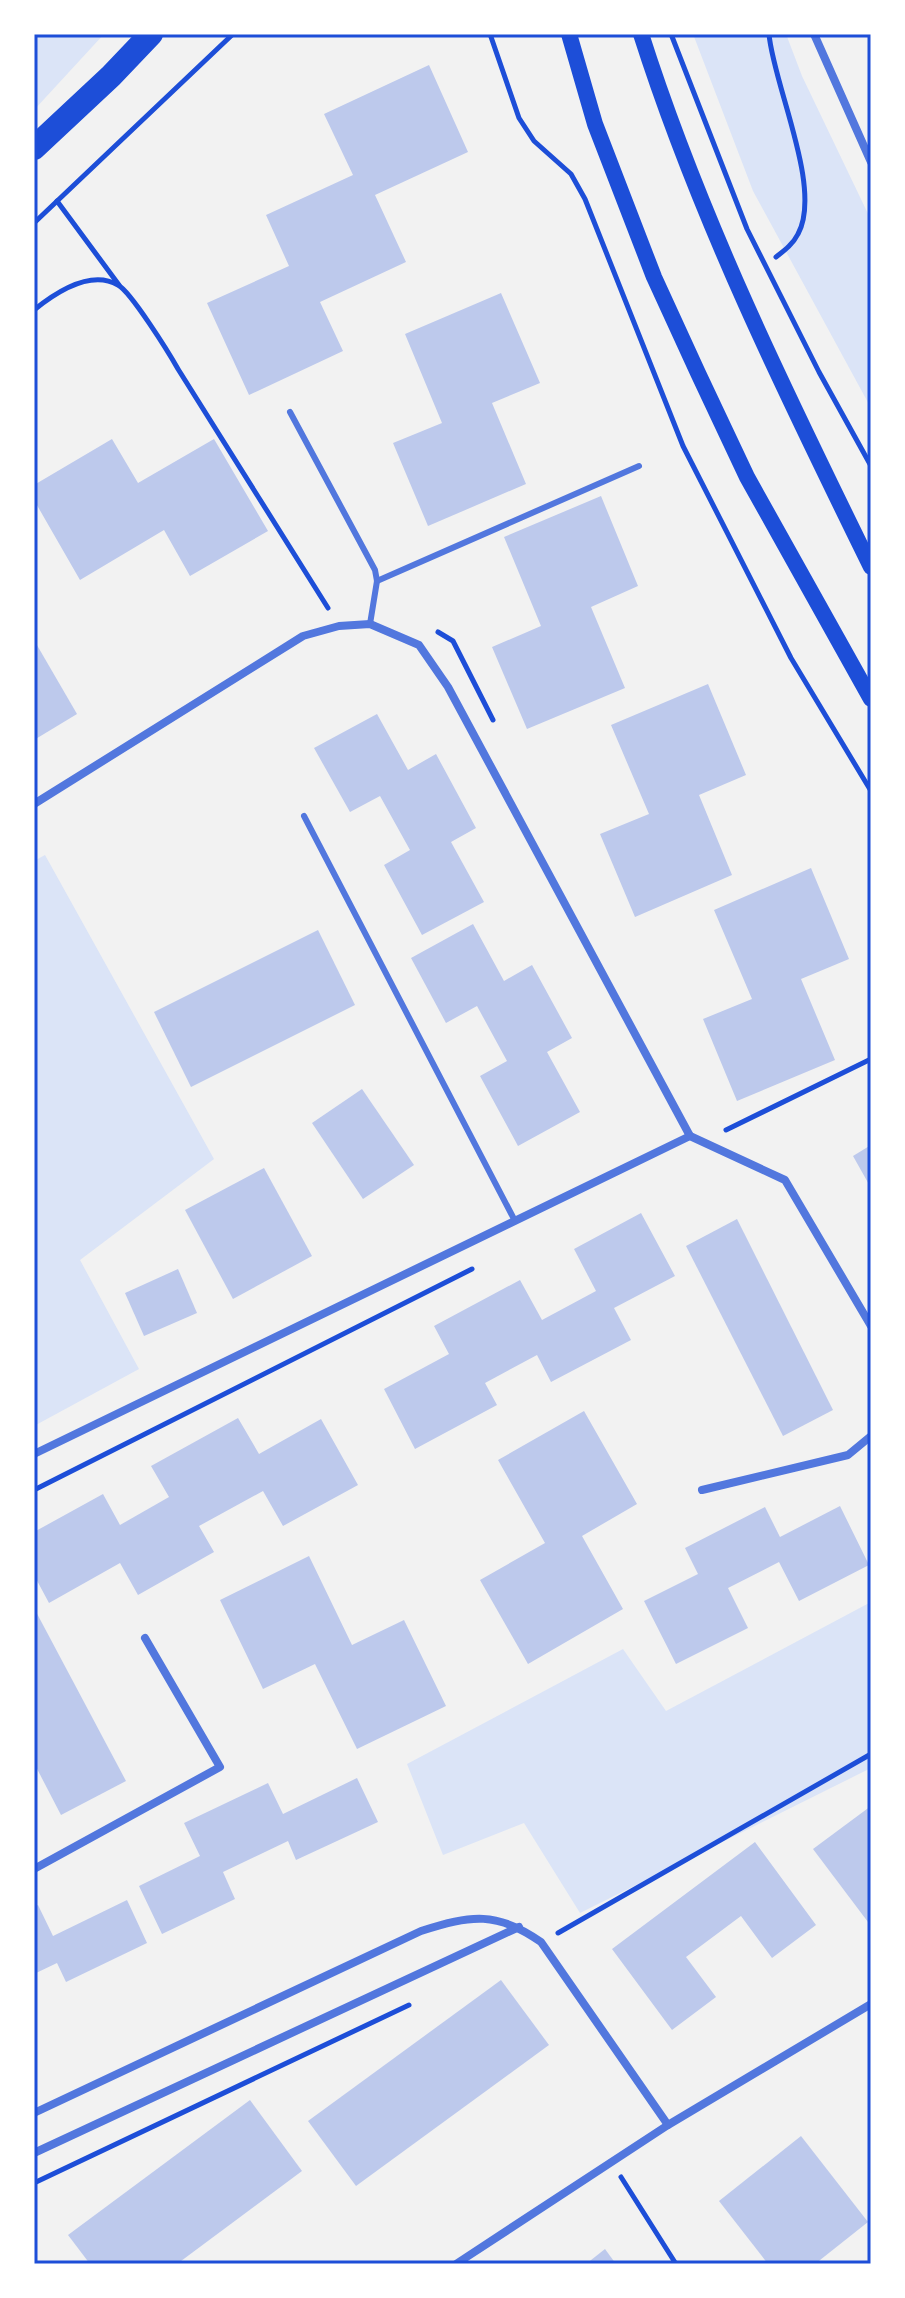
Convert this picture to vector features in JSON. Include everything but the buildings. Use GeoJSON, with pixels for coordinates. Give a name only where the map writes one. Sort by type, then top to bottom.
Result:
{"type":"FeatureCollection","features":[{"type":"Feature","properties":{"kind":"highway"},"geometry":{"type":"LineString","coordinates":[[34,148],[151,34]]}},
{"type":"Feature","properties":{"kind":"main road"},"geometry":{"type":"LineString","coordinates":[[569,34],[595,124],[654,277],[747,477],[871,699]]}},
{"type":"Feature","properties":{"kind":"main road"},"geometry":{"type":"LineString","coordinates":[[641,34],[658,88],[720,244],[810,443],[871,567]]}},
{"type":"Feature","properties":{"kind":"street"},"geometry":{"type":"LineString","coordinates":[[814,34],[871,162]]}},
{"type":"Feature","properties":{"kind":"street"},"geometry":{"type":"LineString","coordinates":[[34,804],[303,636],[339,626],[370,624],[419,645],[448,687],[690,1136],[785,1180],[871,1326]]}},
{"type":"Feature","properties":{"kind":"street"},"geometry":{"type":"LineString","coordinates":[[34,1454],[690,1136]]}},
{"type":"Feature","properties":{"kind":"street"},"geometry":{"type":"LineString","coordinates":[[702,1490],[848,1455],[871,1436]]}},
{"type":"Feature","properties":{"kind":"street"},"geometry":{"type":"LineString","coordinates":[[34,1869],[220,1767],[145,1638]]}},
{"type":"Feature","properties":{"kind":"street"},"geometry":{"type":"LineString","coordinates":[[34,2113],[421,1931],[469,1918],[493,1918],[519,1927],[541,1942],[668,2125]]}},
{"type":"Feature","properties":{"kind":"street"},"geometry":{"type":"LineString","coordinates":[[34,2153],[519,1927]]}},
{"type":"Feature","properties":{"kind":"street"},"geometry":{"type":"LineString","coordinates":[[456,2264],[668,2125],[871,2004]]}},
{"type":"Feature","properties":{"kind":"lane"},"geometry":{"type":"LineString","coordinates":[[290,412],[375,570],[377,581],[370,624]]}},
{"type":"Feature","properties":{"kind":"lane"},"geometry":{"type":"LineString","coordinates":[[377,581],[639,466]]}},
{"type":"Feature","properties":{"kind":"lane"},"geometry":{"type":"LineString","coordinates":[[304,816],[515,1221]]}},
{"type":"Feature","properties":{"kind":"path"},"geometry":{"type":"LineString","coordinates":[[34,223],[233,34]]}},
{"type":"Feature","properties":{"kind":"path"},"geometry":{"type":"LineString","coordinates":[[490,34],[519,118],[534,141],[571,174],[585,199],[683,446],[791,658],[871,791]]}},
{"type":"Feature","properties":{"kind":"path"},"geometry":{"type":"LineString","coordinates":[[671,34],[747,229],[819,372],[871,466]]}},
{"type":"Feature","properties":{"kind":"path"},"geometry":{"type":"LineString","coordinates":[[769,34],[800,162],[804,202],[800,232],[789,247],[776,257]]}},
{"type":"Feature","properties":{"kind":"path"},"geometry":{"type":"LineString","coordinates":[[57,201],[159,338],[339,626]]}},
{"type":"Feature","properties":{"kind":"path"},"geometry":{"type":"LineString","coordinates":[[34,310],[70,286],[92,281],[120,285]]}},
{"type":"Feature","properties":{"kind":"path"},"geometry":{"type":"LineString","coordinates":[[720,1133],[871,1059]]}},
{"type":"Feature","properties":{"kind":"path"},"geometry":{"type":"LineString","coordinates":[[34,1490],[486,1262]]}},
{"type":"Feature","properties":{"kind":"path"},"geometry":{"type":"LineString","coordinates":[[541,1942],[871,1754]]}},
{"type":"Feature","properties":{"kind":"path"},"geometry":{"type":"LineString","coordinates":[[34,2183],[415,2002]]}},
{"type":"Feature","properties":{"kind":"path"},"geometry":{"type":"LineString","coordinates":[[612,2162],[676,2264]]}},
{"type":"Feature","properties":{"kind":"shaded area"},"geometry":{"type":"Polygon","coordinates":[[[34,34],[104,34],[34,110],[34,34]]]}},
{"type":"Feature","properties":{"kind":"shaded area"},"geometry":{"type":"Polygon","coordinates":[[[693,34],[786,34],[802,76],[871,220],[871,408],[753,191],[693,34]]]}},
{"type":"Feature","properties":{"kind":"shaded area"},"geometry":{"type":"Polygon","coordinates":[[[45,855],[214,1159],[80,1260],[139,1369],[34,1426],[34,861],[45,855]]]}},
{"type":"Feature","properties":{"kind":"shaded area"},"geometry":{"type":"Polygon","coordinates":[[[871,1602],[871,1768],[580,1913],[524,1823],[443,1855],[407,1764],[623,1649],[666,1711],[871,1602]]]}}]}
